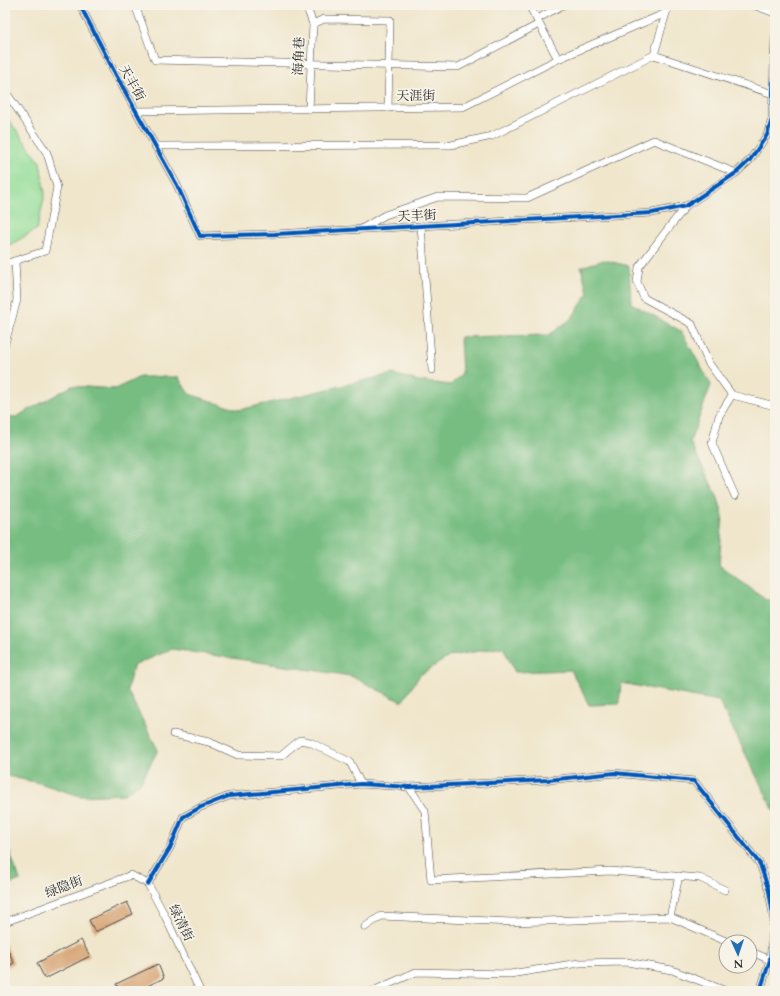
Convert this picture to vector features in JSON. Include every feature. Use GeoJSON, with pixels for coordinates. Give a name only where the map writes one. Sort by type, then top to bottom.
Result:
{"type":"FeatureCollection","features":[{"type":"Feature","properties":{"kind":"street","name":"天丰街"},"geometry":{"type":"LineString","coordinates":[[80,5],[177,185],[200,236],[275,234],[652,213],[686,206],[736,173],[750,160],[768,135],[772,119],[775,37]]}},
{"type":"Feature","properties":{"kind":"street"},"geometry":{"type":"LineString","coordinates":[[135,5],[155,60],[458,67],[538,22],[563,5]]}},
{"type":"Feature","properties":{"kind":"street","name":"海角巷"},"geometry":{"type":"LineString","coordinates":[[306,5],[313,24],[309,109]]}},
{"type":"Feature","properties":{"kind":"street"},"geometry":{"type":"LineString","coordinates":[[529,5],[558,59]]}},
{"type":"Feature","properties":{"kind":"street"},"geometry":{"type":"LineString","coordinates":[[654,55],[666,13],[670,5]]}},
{"type":"Feature","properties":{"kind":"street"},"geometry":{"type":"LineString","coordinates":[[753,5],[775,13]]}},
{"type":"Feature","properties":{"kind":"street","name":"天涯街"},"geometry":{"type":"LineString","coordinates":[[136,110],[463,107],[558,59],[666,13]]}},
{"type":"Feature","properties":{"kind":"street"},"geometry":{"type":"LineString","coordinates":[[313,24],[324,19],[390,20],[388,108]]}},
{"type":"Feature","properties":{"kind":"street"},"geometry":{"type":"LineString","coordinates":[[155,146],[451,145],[492,136],[654,55],[773,94]]}},
{"type":"Feature","properties":{"kind":"street"},"geometry":{"type":"LineString","coordinates":[[5,264],[46,251],[57,187],[47,153],[8,95]]}},
{"type":"Feature","properties":{"kind":"street"},"geometry":{"type":"LineString","coordinates":[[361,229],[385,215],[438,197],[527,198],[654,140],[736,173]]}},
{"type":"Feature","properties":{"kind":"street"},"geometry":{"type":"LineString","coordinates":[[686,206],[639,267],[637,282],[644,298],[692,324],[708,362],[732,395],[771,405],[775,404]]}},
{"type":"Feature","properties":{"kind":"street"},"geometry":{"type":"LineString","coordinates":[[421,226],[432,370]]}},
{"type":"Feature","properties":{"kind":"street"},"geometry":{"type":"LineString","coordinates":[[5,342],[18,300],[15,261]]}},
{"type":"Feature","properties":{"kind":"street"},"geometry":{"type":"LineString","coordinates":[[732,395],[719,416],[712,443],[735,496]]}},
{"type":"Feature","properties":{"kind":"street"},"geometry":{"type":"LineString","coordinates":[[174,734],[209,742],[238,755],[281,756],[300,740],[310,742],[350,762],[361,784]]}},
{"type":"Feature","properties":{"kind":"street"},"geometry":{"type":"LineString","coordinates":[[148,884],[170,848],[183,817],[201,807],[229,796],[361,784],[409,787],[548,780],[615,773],[694,781],[760,864],[769,891],[774,920],[770,960],[760,991]]}},
{"type":"Feature","properties":{"kind":"street"},"geometry":{"type":"LineString","coordinates":[[409,787],[425,811],[431,880],[610,871],[700,878],[725,890]]}},
{"type":"Feature","properties":{"kind":"street","name":"绿隐街"},"geometry":{"type":"LineString","coordinates":[[5,922],[131,875],[148,884]]}},
{"type":"Feature","properties":{"kind":"street"},"geometry":{"type":"LineString","coordinates":[[670,917],[679,876]]}},
{"type":"Feature","properties":{"kind":"street","name":"绿清街"},"geometry":{"type":"LineString","coordinates":[[148,884],[166,918],[200,991]]}},
{"type":"Feature","properties":{"kind":"street"},"geometry":{"type":"LineString","coordinates":[[364,927],[381,916],[512,922],[670,917],[718,938]]}},
{"type":"Feature","properties":{"kind":"street"},"geometry":{"type":"LineString","coordinates":[[758,955],[770,960]]}},
{"type":"Feature","properties":{"kind":"street"},"geometry":{"type":"LineString","coordinates":[[373,991],[416,972],[510,974],[579,963],[627,962],[672,970],[726,991]]}},
{"type":"Feature","properties":{"kind":"green space"},"geometry":{"type":"Polygon","coordinates":[[[5,115],[40,162],[45,194],[37,229],[5,248],[5,115]]]}},
{"type":"Feature","properties":{"kind":"green space"},"geometry":{"type":"Polygon","coordinates":[[[604,260],[629,266],[631,303],[681,331],[711,385],[690,442],[718,498],[723,516],[719,565],[766,600],[775,599],[775,813],[719,701],[621,683],[619,704],[589,705],[571,670],[515,672],[503,647],[450,656],[420,675],[402,702],[351,676],[172,649],[133,666],[127,690],[158,750],[140,783],[124,794],[80,796],[39,783],[7,776],[5,778],[5,416],[16,417],[72,386],[115,389],[140,377],[178,377],[189,394],[239,410],[392,374],[418,381],[451,385],[462,373],[460,337],[549,335],[571,319],[588,294],[581,267],[604,260]]]}},
{"type":"Feature","properties":{"kind":"green space"},"geometry":{"type":"Polygon","coordinates":[[[5,840],[20,880],[5,886],[5,840]]]}},
{"type":"Feature","properties":{"kind":"building"},"geometry":{"type":"Polygon","coordinates":[[[127,902],[133,914],[95,932],[89,920],[127,902]]]}},
{"type":"Feature","properties":{"kind":"building"},"geometry":{"type":"Polygon","coordinates":[[[81,940],[90,956],[45,979],[37,963],[81,940]]]}},
{"type":"Feature","properties":{"kind":"building"},"geometry":{"type":"Polygon","coordinates":[[[5,944],[14,963],[5,968],[5,944]]]}},
{"type":"Feature","properties":{"kind":"building"},"geometry":{"type":"Polygon","coordinates":[[[158,964],[164,978],[137,991],[120,991],[116,984],[158,964]]]}},
{"type":"Feature","properties":{"kind":"cycle path"},"geometry":{"type":"LineString","coordinates":[[80,5],[116,75],[177,185],[200,236],[275,234],[652,213],[686,206],[736,173],[750,160],[767,135],[772,119],[775,37]]}},
{"type":"Feature","properties":{"kind":"cycle path"},"geometry":{"type":"LineString","coordinates":[[148,884],[170,848],[183,817],[201,807],[229,796],[361,784],[409,787],[548,780],[615,773],[694,781],[760,864],[769,891],[774,921],[770,960],[760,991]]}}]}
